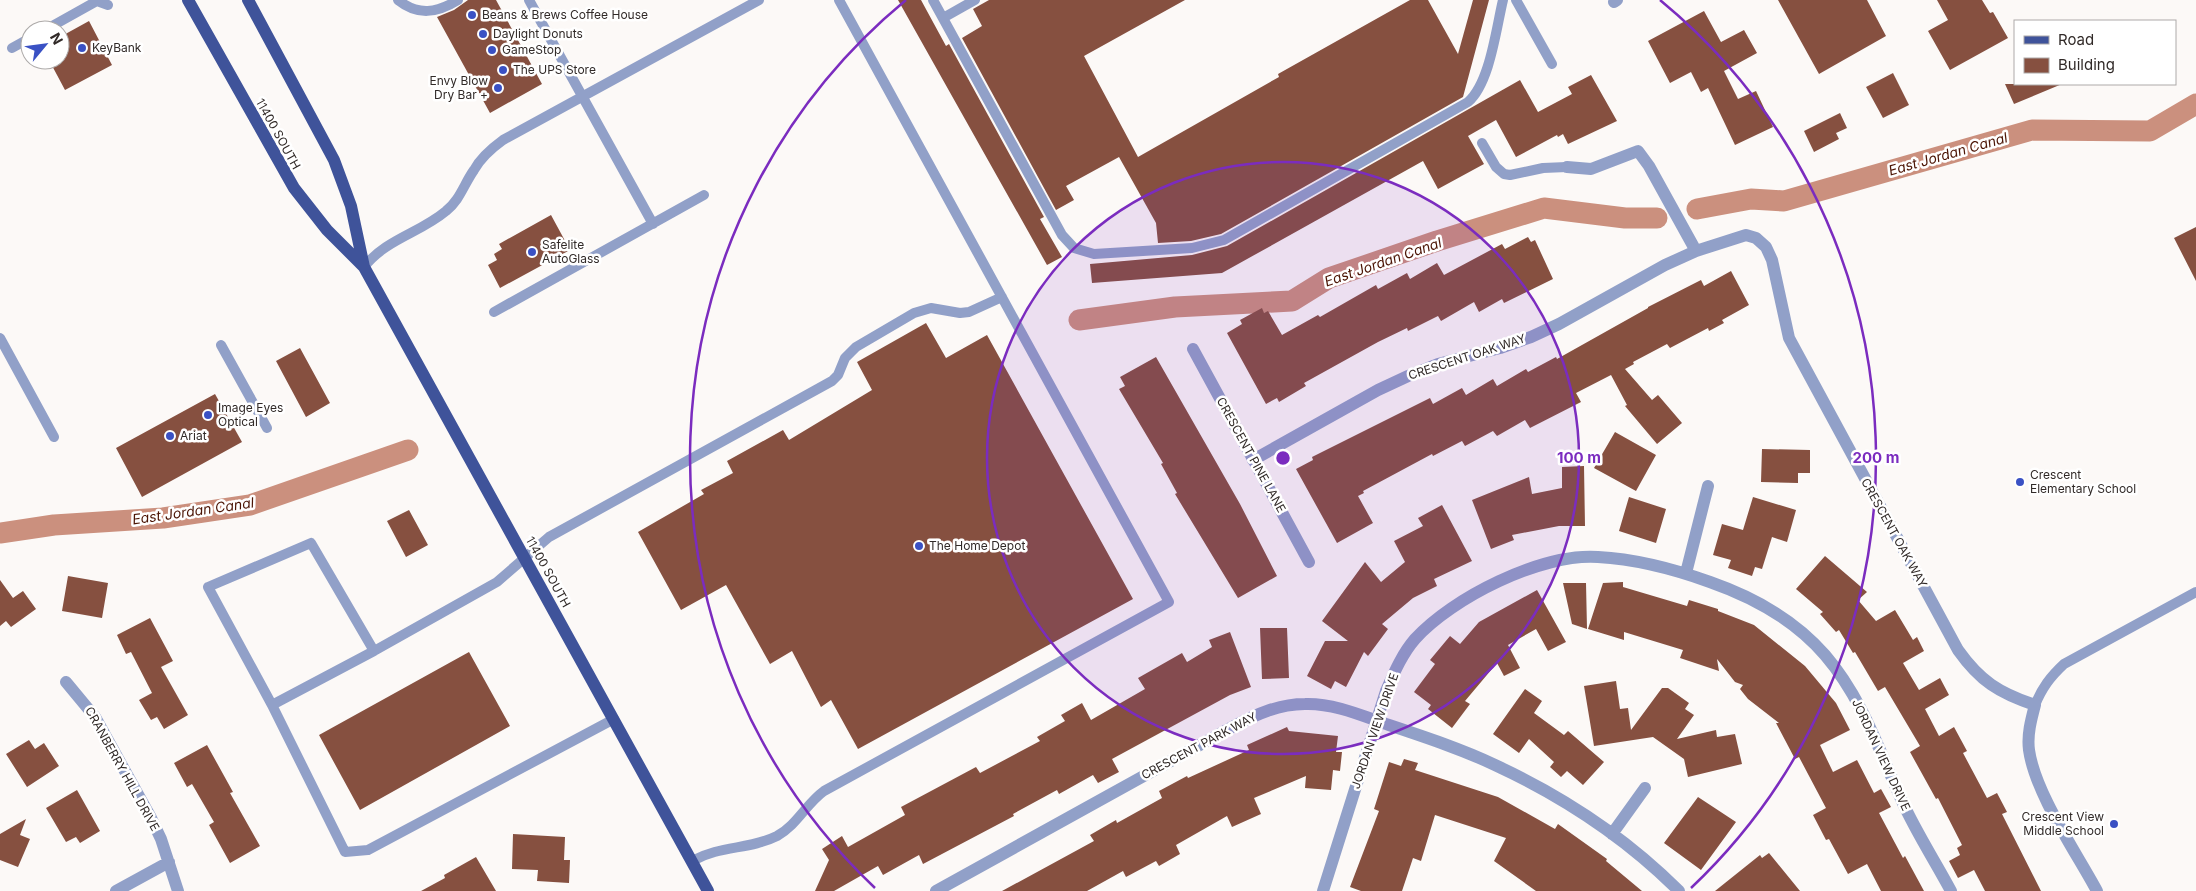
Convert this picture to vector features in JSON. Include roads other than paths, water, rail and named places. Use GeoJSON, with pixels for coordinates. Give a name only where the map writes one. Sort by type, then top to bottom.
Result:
{"type":"FeatureCollection","features":[{"type":"Feature","properties":{"kind":"main road","name":"11400 SOUTH"},"geometry":{"type":"LineString","coordinates":[[188,0],[294,188],[327,230],[364,267],[708,891]]}},
{"type":"Feature","properties":{"kind":"main road","name":"11400 SOUTH"},"geometry":{"type":"LineString","coordinates":[[248,0],[334,160],[351,206],[364,267]]}},
{"type":"Feature","properties":{"kind":"street"},"geometry":{"type":"LineString","coordinates":[[1567,167],[1591,169],[1638,151],[1649,166],[1696,251]]}},
{"type":"Feature","properties":{"kind":"street","name":"CRESCENT OAK WAY"},"geometry":{"type":"LineString","coordinates":[[1253,460],[1378,390],[1438,364],[1500,348],[1531,337],[1559,324],[1665,265],[1696,251],[1746,235],[1756,238],[1766,247],[1772,260],[1789,338],[1958,650],[1973,670],[1992,687],[2006,696],[2035,705]]}},
{"type":"Feature","properties":{"kind":"street","name":"CRESCENT PINE LANE"},"geometry":{"type":"LineString","coordinates":[[1193,349],[1309,562]]}},
{"type":"Feature","properties":{"kind":"street"},"geometry":{"type":"LineString","coordinates":[[1686,573],[1708,486]]}},
{"type":"Feature","properties":{"kind":"street","name":"JORDAN VIEW DRIVE"},"geometry":{"type":"LineString","coordinates":[[1323,891],[1386,691],[1399,663],[1414,640],[1433,622],[1454,607],[1501,580],[1537,566],[1566,559],[1596,556],[1622,559],[1686,573],[1730,589],[1768,607],[1800,630],[1844,678],[1864,711],[1902,801],[1951,891]]}},
{"type":"Feature","properties":{"kind":"street","name":"CRANBERRY HILL DRIVE"},"geometry":{"type":"LineString","coordinates":[[66,682],[95,717],[151,818],[169,862],[178,891]]}},
{"type":"Feature","properties":{"kind":"street","name":"CRESCENT PARK WAY"},"geometry":{"type":"LineString","coordinates":[[936,891],[1257,714],[1281,706],[1306,704],[1332,706],[1437,742],[1495,765],[1543,790],[1612,834],[1679,891]]}},
{"type":"Feature","properties":{"kind":"street"},"geometry":{"type":"LineString","coordinates":[[2035,705],[2029,726],[2029,749],[2034,771],[2042,791],[2097,891]]}},
{"type":"Feature","properties":{"kind":"street"},"geometry":{"type":"LineString","coordinates":[[1612,834],[1645,788]]}},
{"type":"Feature","properties":{"kind":"street"},"geometry":{"type":"LineString","coordinates":[[116,891],[169,862]]}},
{"type":"Feature","properties":{"kind":"lane"},"geometry":{"type":"LineString","coordinates":[[398,0],[414,10],[424,12],[441,10],[458,0]]}},
{"type":"Feature","properties":{"kind":"lane"},"geometry":{"type":"LineString","coordinates":[[529,0],[653,224]]}},
{"type":"Feature","properties":{"kind":"lane"},"geometry":{"type":"LineString","coordinates":[[364,267],[386,245],[438,218],[448,210],[462,193],[475,168],[503,140],[759,0]]}},
{"type":"Feature","properties":{"kind":"lane"},"geometry":{"type":"LineString","coordinates":[[692,861],[715,850],[751,845],[776,836],[786,830],[808,804],[824,790],[1169,602],[840,0]]}},
{"type":"Feature","properties":{"kind":"lane"},"geometry":{"type":"LineString","coordinates":[[933,0],[1062,235],[1074,248],[1094,254],[1192,248],[1224,240],[1468,102],[1475,96],[1483,82],[1503,0]]}},
{"type":"Feature","properties":{"kind":"lane"},"geometry":{"type":"LineString","coordinates":[[943,18],[975,0]]}},
{"type":"Feature","properties":{"kind":"lane"},"geometry":{"type":"LineString","coordinates":[[1516,0],[1552,64]]}},
{"type":"Feature","properties":{"kind":"lane"},"geometry":{"type":"LineString","coordinates":[[64,20],[97,2],[108,5]]}},
{"type":"Feature","properties":{"kind":"lane"},"geometry":{"type":"LineString","coordinates":[[12,48],[20,44]]}},
{"type":"Feature","properties":{"kind":"lane"},"geometry":{"type":"LineString","coordinates":[[1482,143],[1496,167],[1504,174],[1510,175],[1543,168],[1567,167]]}},
{"type":"Feature","properties":{"kind":"lane"},"geometry":{"type":"LineString","coordinates":[[494,312],[704,195]]}},
{"type":"Feature","properties":{"kind":"lane"},"geometry":{"type":"LineString","coordinates":[[272,705],[486,589],[507,574],[538,545],[558,532],[832,381],[838,375],[845,358],[856,346],[914,314],[931,308],[960,313],[969,312],[1002,297]]}},
{"type":"Feature","properties":{"kind":"lane"},"geometry":{"type":"LineString","coordinates":[[0,338],[54,437]]}},
{"type":"Feature","properties":{"kind":"lane"},"geometry":{"type":"LineString","coordinates":[[221,345],[267,428]]}},
{"type":"Feature","properties":{"kind":"lane"},"geometry":{"type":"LineString","coordinates":[[374,651],[311,543],[208,587],[272,705],[345,852],[368,850],[614,719]]}},
{"type":"Feature","properties":{"kind":"lane"},"geometry":{"type":"LineString","coordinates":[[2035,705],[2042,690],[2064,664],[2196,592]]}},
{"type":"Feature","properties":{"kind":"waterway","name":"East Jordan Canal"},"geometry":{"type":"LineString","coordinates":[[1697,209],[1751,199],[1784,201],[2032,130],[2150,131],[2196,104]]}},
{"type":"Feature","properties":{"kind":"waterway","name":"East Jordan Canal"},"geometry":{"type":"LineString","coordinates":[[1079,320],[1175,307],[1292,301],[1329,278],[1437,241],[1544,208],[1625,218],[1657,218]]}},
{"type":"Feature","properties":{"kind":"waterway","name":"East Jordan Canal"},"geometry":{"type":"LineString","coordinates":[[0,533],[54,525],[163,518],[250,505],[408,450]]}},
{"type":"Feature","properties":{"kind":"place","name":"Beans & Brews Coffee House"},"geometry":{"type":"Point","coordinates":[472,15]}},
{"type":"Feature","properties":{"kind":"place","name":"Daylight Donuts"},"geometry":{"type":"Point","coordinates":[483,34]}},
{"type":"Feature","properties":{"kind":"place","name":"KeyBank"},"geometry":{"type":"Point","coordinates":[82,48]}},
{"type":"Feature","properties":{"kind":"place","name":"GameStop"},"geometry":{"type":"Point","coordinates":[492,50]}},
{"type":"Feature","properties":{"kind":"place","name":"The UPS Store"},"geometry":{"type":"Point","coordinates":[503,70]}},
{"type":"Feature","properties":{"kind":"place","name":"Envy Blow Dry Bar +"},"geometry":{"type":"Point","coordinates":[498,88]}},
{"type":"Feature","properties":{"kind":"place","name":"Safelite AutoGlass"},"geometry":{"type":"Point","coordinates":[532,252]}},
{"type":"Feature","properties":{"kind":"place","name":"Image Eyes Optical"},"geometry":{"type":"Point","coordinates":[208,415]}},
{"type":"Feature","properties":{"kind":"place","name":"Ariat"},"geometry":{"type":"Point","coordinates":[170,436]}},
{"type":"Feature","properties":{"kind":"place","name":"Crescent Elementary School"},"geometry":{"type":"Point","coordinates":[2020,482]}},
{"type":"Feature","properties":{"kind":"place","name":"The Home Depot"},"geometry":{"type":"Point","coordinates":[919,546]}},
{"type":"Feature","properties":{"kind":"place","name":"Crescent View Middle School"},"geometry":{"type":"Point","coordinates":[2114,824]}}]}
